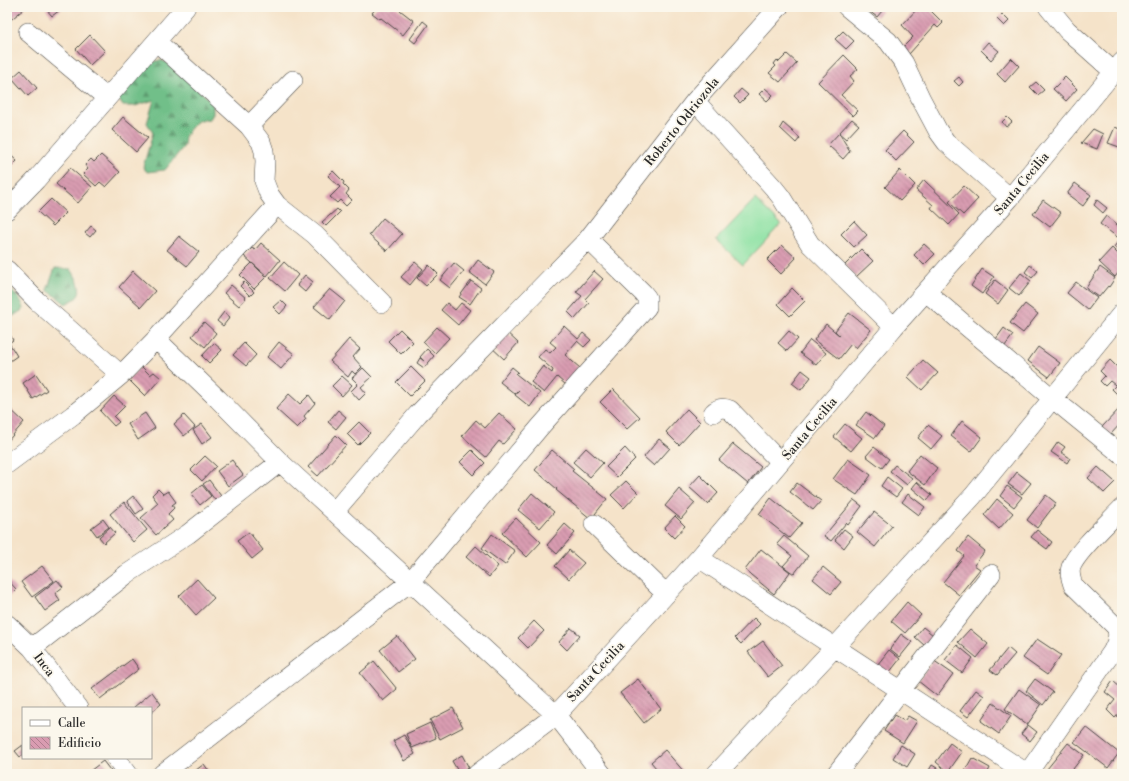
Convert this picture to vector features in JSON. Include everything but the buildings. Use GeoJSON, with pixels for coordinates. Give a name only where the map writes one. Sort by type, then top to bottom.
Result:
{"type":"FeatureCollection","features":[{"type":"Feature","properties":{"kind":"street"},"geometry":{"type":"LineString","coordinates":[[7,210],[36,180],[186,7]]}},
{"type":"Feature","properties":{"kind":"street","name":"Roberto Odriozola"},"geometry":{"type":"LineString","coordinates":[[334,512],[418,414],[588,239],[695,101],[779,7]]}},
{"type":"Feature","properties":{"kind":"street"},"geometry":{"type":"LineString","coordinates":[[847,7],[888,40],[904,63],[938,131],[946,142],[1010,198]]}},
{"type":"Feature","properties":{"kind":"street"},"geometry":{"type":"LineString","coordinates":[[1048,7],[1067,30],[1118,67]]}},
{"type":"Feature","properties":{"kind":"street"},"geometry":{"type":"LineString","coordinates":[[28,32],[107,98]]}},
{"type":"Feature","properties":{"kind":"street"},"geometry":{"type":"LineString","coordinates":[[157,42],[249,126],[261,142],[265,161],[264,181],[269,194],[277,205],[316,235],[382,303]]}},
{"type":"Feature","properties":{"kind":"street","name":"Santa Cecilia"},"geometry":{"type":"LineString","coordinates":[[477,774],[556,715],[699,558],[894,327],[1010,198],[1118,67]]}},
{"type":"Feature","properties":{"kind":"street"},"geometry":{"type":"LineString","coordinates":[[249,126],[293,80]]}},
{"type":"Feature","properties":{"kind":"street"},"geometry":{"type":"LineString","coordinates":[[695,101],[774,187],[810,244],[894,327]]}},
{"type":"Feature","properties":{"kind":"street"},"geometry":{"type":"LineString","coordinates":[[7,464],[73,415],[121,375],[156,340],[277,205]]}},
{"type":"Feature","properties":{"kind":"street"},"geometry":{"type":"LineString","coordinates":[[162,774],[410,582],[534,422],[647,307],[647,298],[588,239]]}},
{"type":"Feature","properties":{"kind":"street"},"geometry":{"type":"LineString","coordinates":[[7,270],[37,301],[121,375]]}},
{"type":"Feature","properties":{"kind":"street"},"geometry":{"type":"LineString","coordinates":[[926,292],[1122,455]]}},
{"type":"Feature","properties":{"kind":"street"},"geometry":{"type":"LineString","coordinates":[[716,774],[973,496],[1122,312]]}},
{"type":"Feature","properties":{"kind":"street"},"geometry":{"type":"LineString","coordinates":[[156,340],[218,399],[280,462],[556,715],[602,774]]}},
{"type":"Feature","properties":{"kind":"street"},"geometry":{"type":"LineString","coordinates":[[713,413],[716,410],[723,408],[730,410],[780,462]]}},
{"type":"Feature","properties":{"kind":"street"},"geometry":{"type":"LineString","coordinates":[[32,648],[127,574],[188,534],[280,462]]}},
{"type":"Feature","properties":{"kind":"street"},"geometry":{"type":"LineString","coordinates":[[699,558],[1027,774],[1116,645],[1118,632],[1116,627],[1073,585],[1070,570],[1076,557],[1122,508]]}},
{"type":"Feature","properties":{"kind":"street"},"geometry":{"type":"LineString","coordinates":[[594,524],[666,594]]}},
{"type":"Feature","properties":{"kind":"street"},"geometry":{"type":"LineString","coordinates":[[836,774],[991,574]]}},
{"type":"Feature","properties":{"kind":"street","name":"Inca"},"geometry":{"type":"LineString","coordinates":[[7,624],[32,648],[77,707]]}},
{"type":"Feature","properties":{"kind":"street"},"geometry":{"type":"LineString","coordinates":[[117,759],[128,774]]}},
{"type":"Feature","properties":{"kind":"green space"},"geometry":{"type":"Polygon","coordinates":[[[160,60],[177,66],[213,104],[213,114],[210,119],[198,120],[185,135],[184,146],[165,170],[147,172],[143,167],[153,133],[147,123],[154,100],[135,106],[123,106],[117,97],[142,70],[148,65],[160,60]]]}},
{"type":"Feature","properties":{"kind":"green space"},"geometry":{"type":"Polygon","coordinates":[[[755,199],[781,224],[743,265],[716,240],[755,199]]]}},
{"type":"Feature","properties":{"kind":"green space"},"geometry":{"type":"Polygon","coordinates":[[[55,268],[71,269],[79,284],[78,296],[66,304],[47,290],[55,268]]]}},
{"type":"Feature","properties":{"kind":"green space"},"geometry":{"type":"Polygon","coordinates":[[[7,288],[18,297],[22,302],[24,309],[7,320],[7,288]]]}}]}
